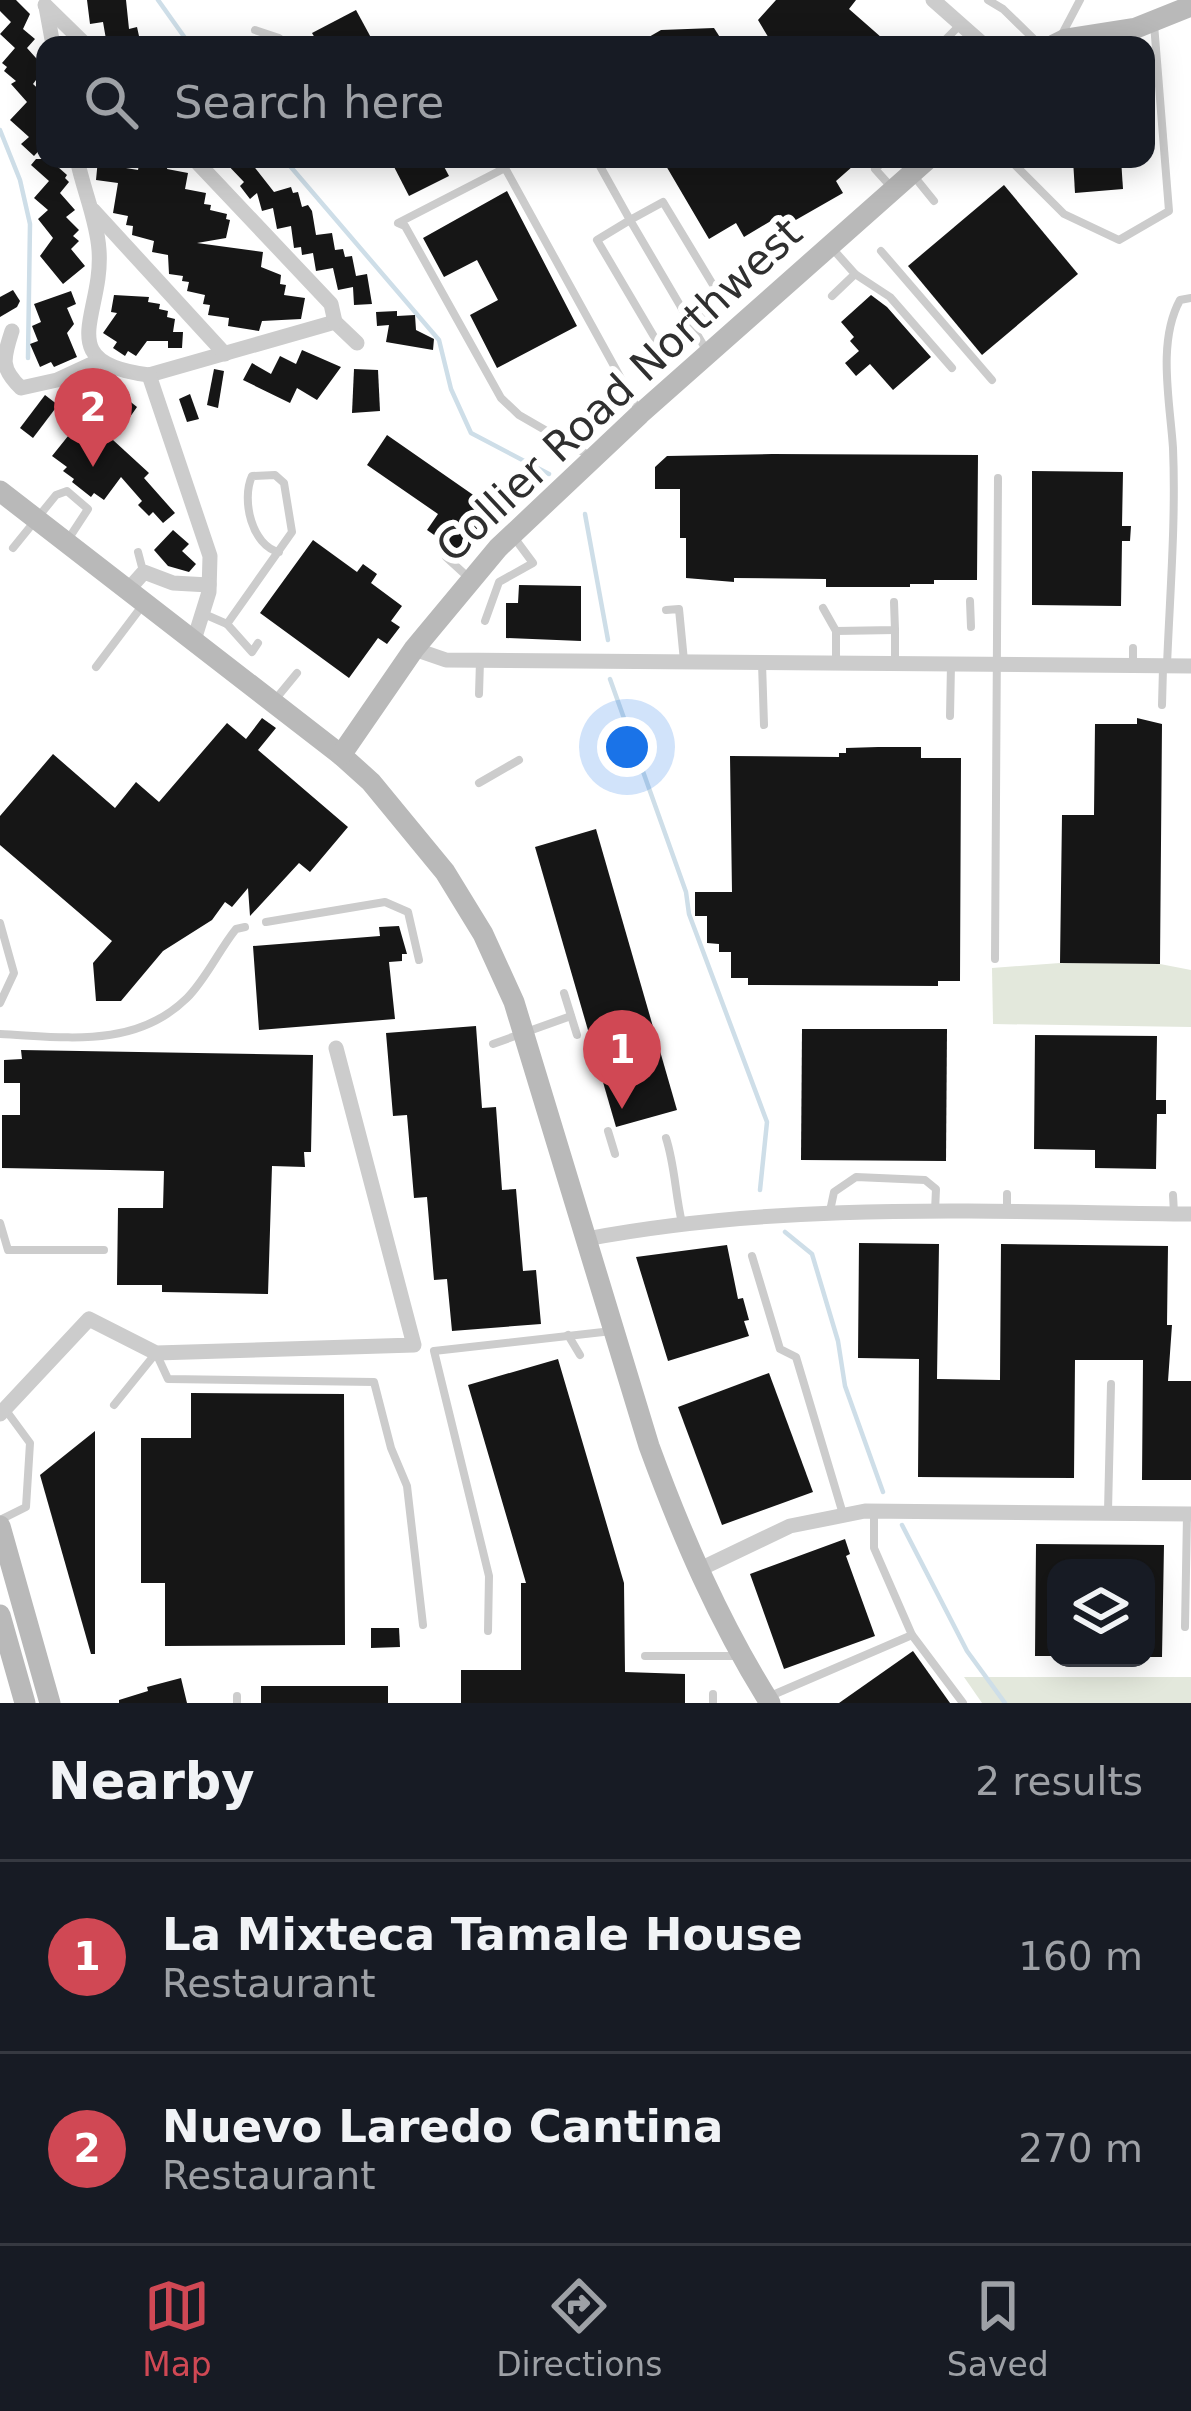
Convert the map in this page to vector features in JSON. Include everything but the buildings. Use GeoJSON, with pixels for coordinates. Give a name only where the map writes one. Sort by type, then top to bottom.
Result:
{"type":"FeatureCollection","features":[{"type":"Feature","properties":{"kind":"street"},"geometry":{"type":"LineString","coordinates":[[933,0],[974,36]]}},
{"type":"Feature","properties":{"kind":"street"},"geometry":{"type":"LineString","coordinates":[[45,2],[51,36]]}},
{"type":"Feature","properties":{"kind":"street"},"geometry":{"type":"LineString","coordinates":[[45,2],[77,36]]}},
{"type":"Feature","properties":{"kind":"street"},"geometry":{"type":"LineString","coordinates":[[1090,36],[1154,23],[1191,6]]}},
{"type":"Feature","properties":{"kind":"street"},"geometry":{"type":"LineString","coordinates":[[79,168],[99,245],[100,278],[88,322],[88,343],[98,361],[123,372],[149,375],[335,322]]}},
{"type":"Feature","properties":{"kind":"street"},"geometry":{"type":"LineString","coordinates":[[203,168],[332,304],[335,322],[357,343]]}},
{"type":"Feature","properties":{"kind":"street","name":"Collier Road Northwest"},"geometry":{"type":"LineString","coordinates":[[341,755],[414,649],[512,535],[640,414],[917,168]]}},
{"type":"Feature","properties":{"kind":"street"},"geometry":{"type":"LineString","coordinates":[[88,205],[225,353]]}},
{"type":"Feature","properties":{"kind":"street"},"geometry":{"type":"LineString","coordinates":[[12,331],[2,363],[5,376],[21,388],[57,380],[98,361]]}},
{"type":"Feature","properties":{"kind":"street"},"geometry":{"type":"LineString","coordinates":[[149,375],[210,556],[209,585],[194,640]]}},
{"type":"Feature","properties":{"kind":"street"},"geometry":{"type":"LineString","coordinates":[[0,491],[66,542],[139,588],[194,640],[341,755],[398,812],[446,872],[483,934],[524,1030],[649,1446],[698,1570],[768,1700]]}},
{"type":"Feature","properties":{"kind":"street"},"geometry":{"type":"LineString","coordinates":[[139,588],[209,585]]}},
{"type":"Feature","properties":{"kind":"street"},"geometry":{"type":"LineString","coordinates":[[414,649],[431,658],[480,661],[996,664],[1133,657],[1165,666],[1191,666]]}},
{"type":"Feature","properties":{"kind":"street"},"geometry":{"type":"LineString","coordinates":[[3,1412],[89,1319],[156,1353],[414,1345],[336,1048]]}},
{"type":"Feature","properties":{"kind":"street"},"geometry":{"type":"LineString","coordinates":[[586,1239],[682,1223],[831,1216],[935,1212],[970,1221],[1007,1213],[1183,1214]]}},
{"type":"Feature","properties":{"kind":"street"},"geometry":{"type":"LineString","coordinates":[[698,1570],[790,1526],[843,1514],[1189,1514]]}},
{"type":"Feature","properties":{"kind":"street"},"geometry":{"type":"LineString","coordinates":[[0,1523],[50,1703]]}},
{"type":"Feature","properties":{"kind":"street"},"geometry":{"type":"LineString","coordinates":[[0,1615],[25,1703]]}},
{"type":"Feature","properties":{"kind":"lane"},"geometry":{"type":"LineString","coordinates":[[988,0],[1040,36]]}},
{"type":"Feature","properties":{"kind":"lane"},"geometry":{"type":"LineString","coordinates":[[1056,36],[1080,0]]}},
{"type":"Feature","properties":{"kind":"lane"},"geometry":{"type":"LineString","coordinates":[[1154,23],[1155,36]]}},
{"type":"Feature","properties":{"kind":"lane"},"geometry":{"type":"LineString","coordinates":[[949,36],[960,24]]}},
{"type":"Feature","properties":{"kind":"lane"},"geometry":{"type":"LineString","coordinates":[[255,30],[273,36]]}},
{"type":"Feature","properties":{"kind":"lane"},"geometry":{"type":"LineString","coordinates":[[1018,168],[1064,214],[1119,240],[1169,211],[1155,36]]}},
{"type":"Feature","properties":{"kind":"lane"},"geometry":{"type":"LineString","coordinates":[[595,459],[519,416],[489,381],[405,226],[398,223],[505,168],[640,414]]}},
{"type":"Feature","properties":{"kind":"lane"},"geometry":{"type":"LineString","coordinates":[[601,168],[708,354]]}},
{"type":"Feature","properties":{"kind":"lane"},"geometry":{"type":"LineString","coordinates":[[876,168],[893,190]]}},
{"type":"Feature","properties":{"kind":"lane"},"geometry":{"type":"LineString","coordinates":[[924,168],[934,201]]}},
{"type":"Feature","properties":{"kind":"lane"},"geometry":{"type":"LineString","coordinates":[[663,202],[724,304],[659,345],[597,240],[630,220],[663,202]]}},
{"type":"Feature","properties":{"kind":"lane"},"geometry":{"type":"LineString","coordinates":[[830,246],[855,274],[890,298],[952,368]]}},
{"type":"Feature","properties":{"kind":"lane"},"geometry":{"type":"LineString","coordinates":[[880,250],[992,380]]}},
{"type":"Feature","properties":{"kind":"lane"},"geometry":{"type":"LineString","coordinates":[[832,296],[855,274]]}},
{"type":"Feature","properties":{"kind":"lane"},"geometry":{"type":"LineString","coordinates":[[1162,705],[1173,449],[1168,407],[1170,318],[1180,300],[1191,298]]}},
{"type":"Feature","properties":{"kind":"lane"},"geometry":{"type":"LineString","coordinates":[[226,624],[279,552],[292,532],[284,483],[274,475],[252,476],[248,484],[254,532],[267,549],[279,552]]}},
{"type":"Feature","properties":{"kind":"lane"},"geometry":{"type":"LineString","coordinates":[[995,959],[998,478]]}},
{"type":"Feature","properties":{"kind":"lane"},"geometry":{"type":"LineString","coordinates":[[13,548],[56,495],[68,491],[88,508],[66,542]]}},
{"type":"Feature","properties":{"kind":"lane"},"geometry":{"type":"LineString","coordinates":[[485,621],[499,582],[533,563],[512,535]]}},
{"type":"Feature","properties":{"kind":"lane"},"geometry":{"type":"LineString","coordinates":[[96,667],[139,588],[138,552]]}},
{"type":"Feature","properties":{"kind":"lane"},"geometry":{"type":"LineString","coordinates":[[446,557],[470,579]]}},
{"type":"Feature","properties":{"kind":"lane"},"geometry":{"type":"LineString","coordinates":[[970,601],[971,627]]}},
{"type":"Feature","properties":{"kind":"lane"},"geometry":{"type":"LineString","coordinates":[[894,602],[895,664]]}},
{"type":"Feature","properties":{"kind":"lane"},"geometry":{"type":"LineString","coordinates":[[824,608],[836,631],[836,664]]}},
{"type":"Feature","properties":{"kind":"lane"},"geometry":{"type":"LineString","coordinates":[[666,610],[679,609],[684,662]]}},
{"type":"Feature","properties":{"kind":"lane"},"geometry":{"type":"LineString","coordinates":[[203,613],[226,624],[252,652],[259,643]]}},
{"type":"Feature","properties":{"kind":"lane"},"geometry":{"type":"LineString","coordinates":[[836,631],[895,631]]}},
{"type":"Feature","properties":{"kind":"lane"},"geometry":{"type":"LineString","coordinates":[[479,694],[480,661]]}},
{"type":"Feature","properties":{"kind":"lane"},"geometry":{"type":"LineString","coordinates":[[762,663],[764,725]]}},
{"type":"Feature","properties":{"kind":"lane"},"geometry":{"type":"LineString","coordinates":[[950,716],[951,664]]}},
{"type":"Feature","properties":{"kind":"lane"},"geometry":{"type":"LineString","coordinates":[[273,702],[297,673]]}},
{"type":"Feature","properties":{"kind":"lane"},"geometry":{"type":"LineString","coordinates":[[479,783],[519,760]]}},
{"type":"Feature","properties":{"kind":"lane"},"geometry":{"type":"LineString","coordinates":[[266,922],[385,902],[407,912],[418,960]]}},
{"type":"Feature","properties":{"kind":"lane"},"geometry":{"type":"LineString","coordinates":[[0,923],[14,973],[0,1003]]}},
{"type":"Feature","properties":{"kind":"lane"},"geometry":{"type":"LineString","coordinates":[[0,1034],[108,1038],[150,1025],[188,997],[236,929],[245,927]]}},
{"type":"Feature","properties":{"kind":"lane"},"geometry":{"type":"LineString","coordinates":[[565,993],[577,1035]]}},
{"type":"Feature","properties":{"kind":"lane"},"geometry":{"type":"LineString","coordinates":[[493,1044],[572,1016]]}},
{"type":"Feature","properties":{"kind":"lane"},"geometry":{"type":"LineString","coordinates":[[608,1130],[615,1154]]}},
{"type":"Feature","properties":{"kind":"lane"},"geometry":{"type":"LineString","coordinates":[[666,1138],[682,1223]]}},
{"type":"Feature","properties":{"kind":"lane"},"geometry":{"type":"LineString","coordinates":[[831,1216],[831,1196],[856,1177],[931,1182],[936,1190],[935,1212]]}},
{"type":"Feature","properties":{"kind":"lane"},"geometry":{"type":"LineString","coordinates":[[1006,1194],[1007,1213]]}},
{"type":"Feature","properties":{"kind":"lane"},"geometry":{"type":"LineString","coordinates":[[1173,1195],[1183,1214]]}},
{"type":"Feature","properties":{"kind":"lane"},"geometry":{"type":"LineString","coordinates":[[0,1222],[8,1250],[104,1250]]}},
{"type":"Feature","properties":{"kind":"lane"},"geometry":{"type":"LineString","coordinates":[[752,1256],[780,1348],[796,1358],[843,1514]]}},
{"type":"Feature","properties":{"kind":"lane"},"geometry":{"type":"LineString","coordinates":[[414,1345],[434,1351],[614,1331]]}},
{"type":"Feature","properties":{"kind":"lane"},"geometry":{"type":"LineString","coordinates":[[568,1335],[580,1355]]}},
{"type":"Feature","properties":{"kind":"lane"},"geometry":{"type":"LineString","coordinates":[[434,1351],[489,1576],[488,1631]]}},
{"type":"Feature","properties":{"kind":"lane"},"geometry":{"type":"LineString","coordinates":[[115,1405],[156,1353],[168,1379],[374,1382],[391,1448],[407,1486],[423,1625]]}},
{"type":"Feature","properties":{"kind":"lane"},"geometry":{"type":"LineString","coordinates":[[1108,1513],[1111,1384]]}},
{"type":"Feature","properties":{"kind":"lane"},"geometry":{"type":"LineString","coordinates":[[0,1523],[26,1508],[30,1442],[3,1412]]}},
{"type":"Feature","properties":{"kind":"lane"},"geometry":{"type":"LineString","coordinates":[[874,1511],[874,1548],[912,1635],[963,1703]]}},
{"type":"Feature","properties":{"kind":"lane"},"geometry":{"type":"LineString","coordinates":[[1185,1627],[1189,1514]]}},
{"type":"Feature","properties":{"kind":"lane"},"geometry":{"type":"LineString","coordinates":[[768,1700],[912,1635]]}},
{"type":"Feature","properties":{"kind":"lane"},"geometry":{"type":"LineString","coordinates":[[645,1656],[742,1656]]}},
{"type":"Feature","properties":{"kind":"shaded area"},"geometry":{"type":"Polygon","coordinates":[[[1160,964],[1191,970],[1191,1027],[993,1024],[992,968],[1160,964]]]}},
{"type":"Feature","properties":{"kind":"shaded area"},"geometry":{"type":"Polygon","coordinates":[[[964,1677],[1191,1677],[1191,1703],[982,1703],[964,1677]]]}},
{"type":"Feature","properties":{"kind":"waterway"},"geometry":{"type":"LineString","coordinates":[[158,0],[184,36]]}},
{"type":"Feature","properties":{"kind":"waterway"},"geometry":{"type":"LineString","coordinates":[[0,130],[20,180],[30,224],[28,358]]}},
{"type":"Feature","properties":{"kind":"waterway"},"geometry":{"type":"LineString","coordinates":[[292,168],[439,340],[451,389],[471,433],[549,474]]}},
{"type":"Feature","properties":{"kind":"waterway"},"geometry":{"type":"LineString","coordinates":[[585,514],[608,640]]}},
{"type":"Feature","properties":{"kind":"waterway"},"geometry":{"type":"LineString","coordinates":[[610,679],[686,892],[689,914],[767,1122],[760,1190]]}},
{"type":"Feature","properties":{"kind":"waterway"},"geometry":{"type":"LineString","coordinates":[[785,1232],[812,1254],[838,1341],[845,1386],[883,1492]]}},
{"type":"Feature","properties":{"kind":"waterway"},"geometry":{"type":"LineString","coordinates":[[902,1525],[967,1651],[1005,1703]]}},
{"type":"Feature","properties":{"kind":"place","name":"Nuevo Laredo Cantina"},"geometry":{"type":"Point","coordinates":[93,467]}},
{"type":"Feature","properties":{"kind":"place","name":"La Mixteca Tamale House"},"geometry":{"type":"Point","coordinates":[622,1109]}}]}
